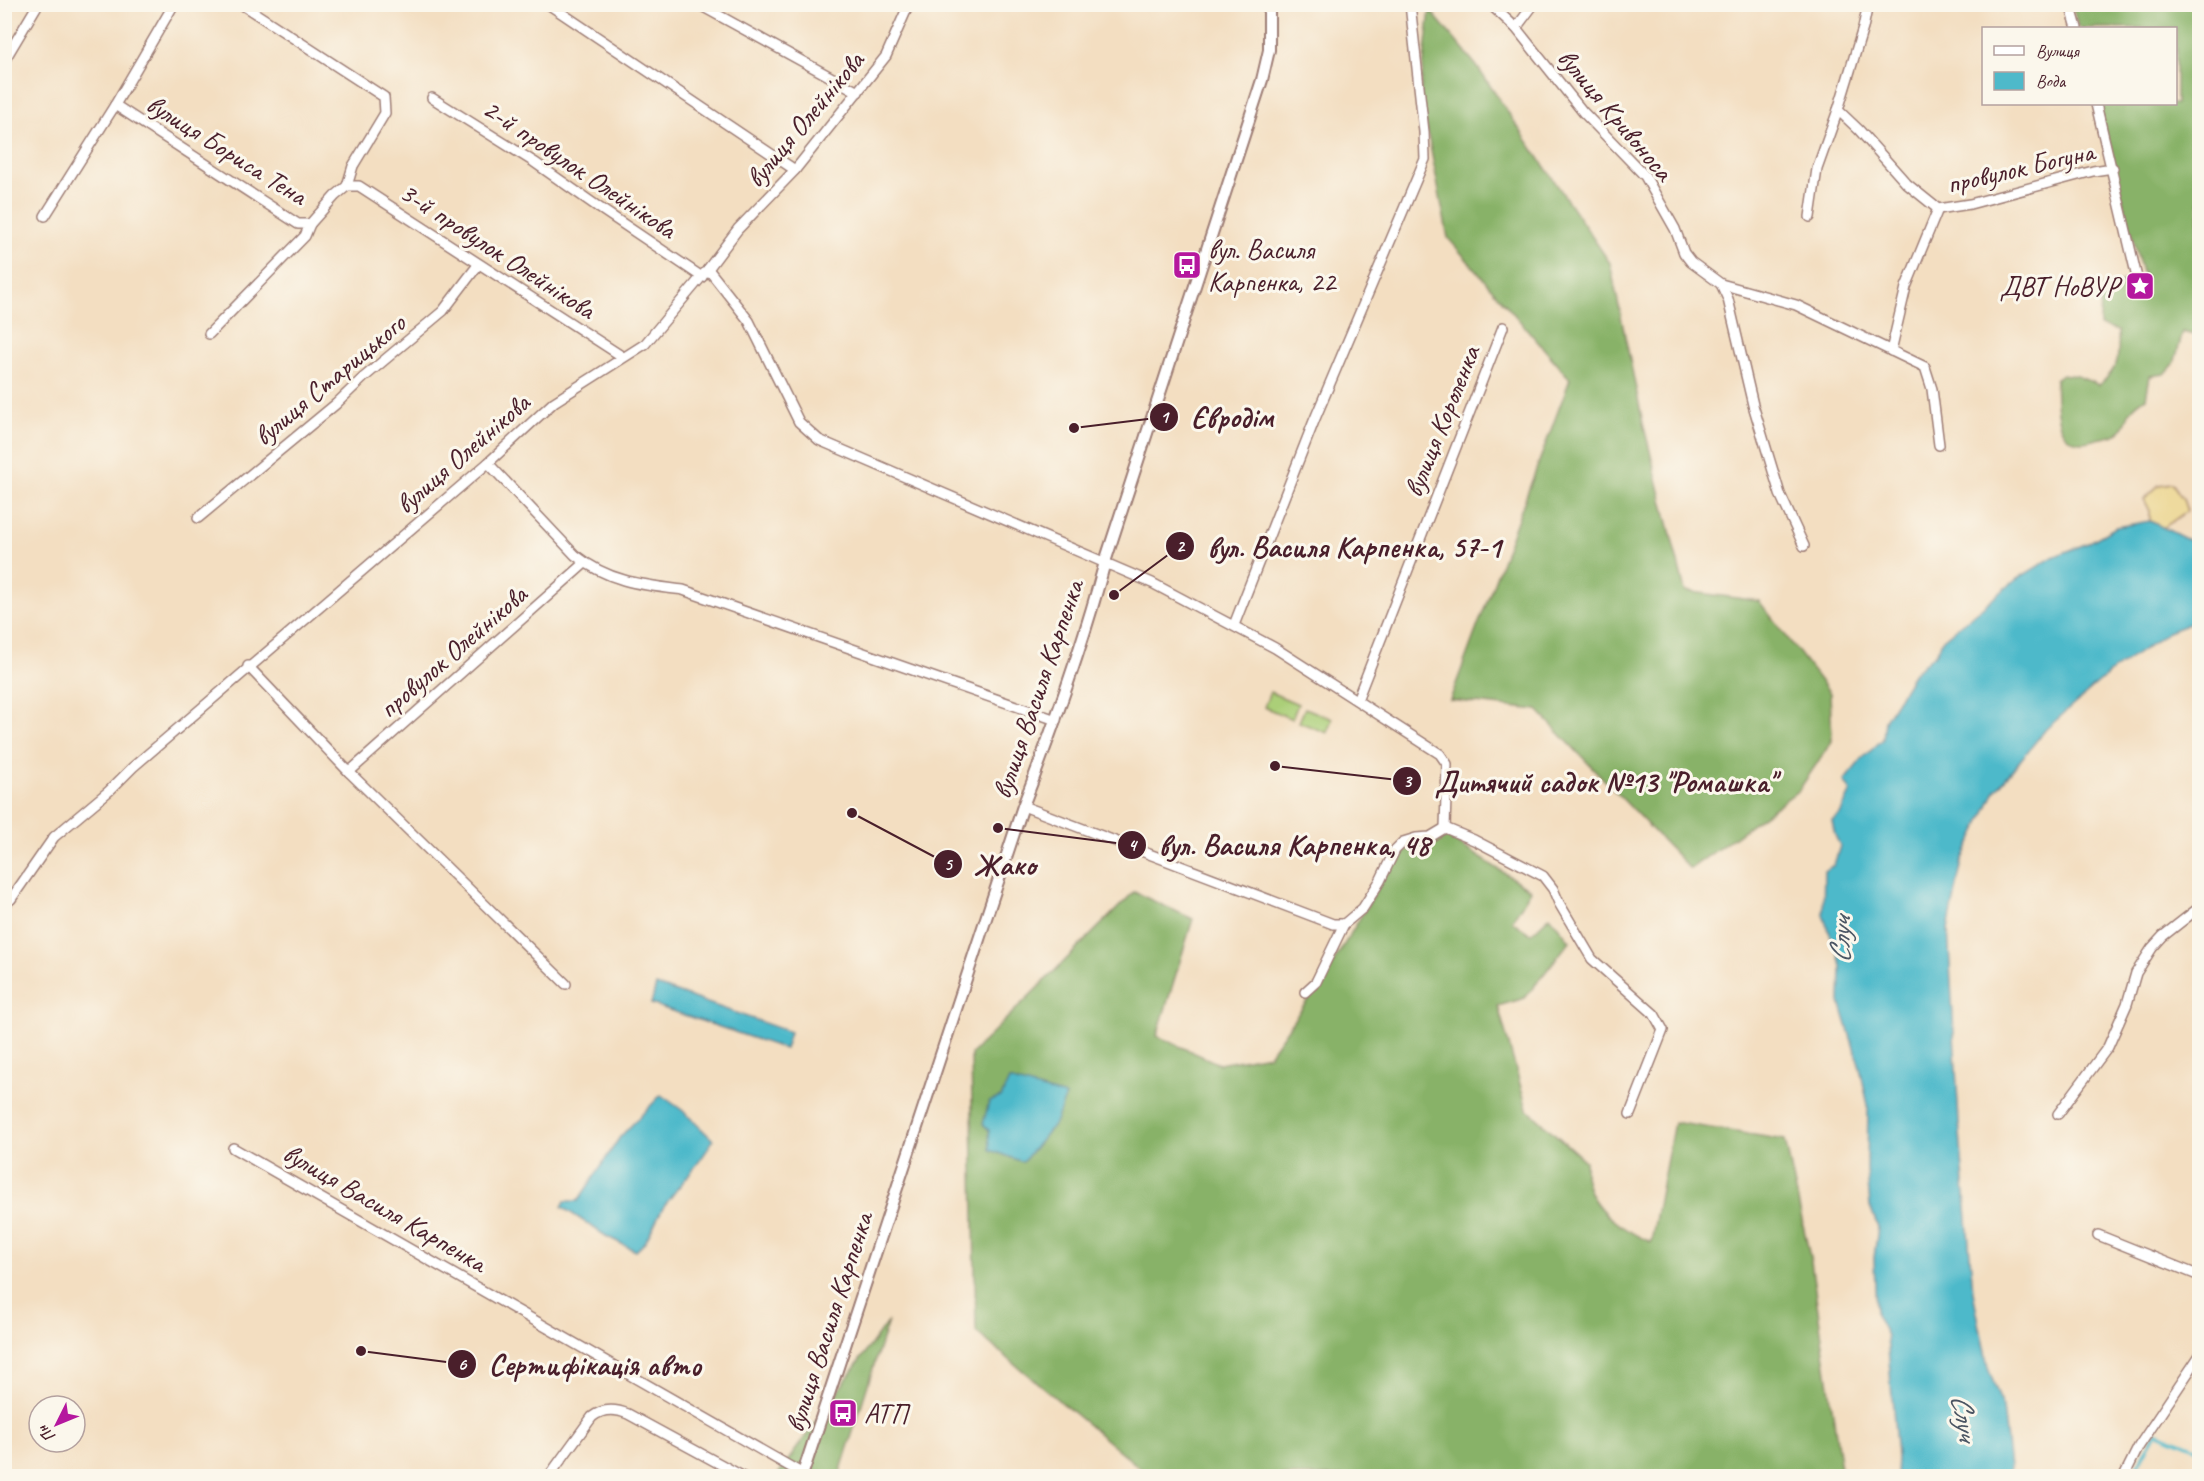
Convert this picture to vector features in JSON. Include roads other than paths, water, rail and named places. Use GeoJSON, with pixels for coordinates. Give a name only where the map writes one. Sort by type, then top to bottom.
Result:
{"type":"FeatureCollection","features":[{"type":"Feature","properties":{"kind":"street"},"geometry":{"type":"LineString","coordinates":[[4,61],[38,4]]}},
{"type":"Feature","properties":{"kind":"street"},"geometry":{"type":"LineString","coordinates":[[45,216],[115,105],[174,4]]}},
{"type":"Feature","properties":{"kind":"street","name":"вулиця Бориса Тена"},"geometry":{"type":"LineString","coordinates":[[115,105],[298,224],[310,224],[347,186],[353,165],[385,113],[384,97],[241,4]]}},
{"type":"Feature","properties":{"kind":"street"},"geometry":{"type":"LineString","coordinates":[[548,4],[795,170]]}},
{"type":"Feature","properties":{"kind":"street"},"geometry":{"type":"LineString","coordinates":[[698,4],[858,92]]}},
{"type":"Feature","properties":{"kind":"street","name":"вулиця Олейнікова"},"geometry":{"type":"LineString","coordinates":[[4,904],[11,899],[54,837],[248,666],[488,463],[554,402],[645,344],[705,273],[738,228],[795,170],[886,56],[909,4]]}},
{"type":"Feature","properties":{"kind":"street","name":"вулиця Василя Карпенка"},"geometry":{"type":"LineString","coordinates":[[233,1148],[803,1475],[1023,806],[1056,720],[1262,80],[1269,50],[1269,4]]}},
{"type":"Feature","properties":{"kind":"street"},"geometry":{"type":"LineString","coordinates":[[1234,625],[1318,411],[1425,159],[1410,4]]}},
{"type":"Feature","properties":{"kind":"street","name":"вулиця Кривоноса"},"geometry":{"type":"LineString","coordinates":[[1491,4],[1516,28],[1583,112],[1645,176],[1676,229],[1684,253],[1691,262],[1721,285],[1796,305],[1925,367],[1932,389],[1939,445]]}},
{"type":"Feature","properties":{"kind":"street"},"geometry":{"type":"LineString","coordinates":[[1516,28],[1534,4]]}},
{"type":"Feature","properties":{"kind":"street"},"geometry":{"type":"LineString","coordinates":[[1810,217],[1817,169],[1838,110],[1868,4]]}},
{"type":"Feature","properties":{"kind":"street"},"geometry":{"type":"LineString","coordinates":[[2070,4],[2077,27]]}},
{"type":"Feature","properties":{"kind":"street","name":"2-й провулок Олейнікова"},"geometry":{"type":"LineString","coordinates":[[432,98],[534,162],[601,209],[705,273]]}},
{"type":"Feature","properties":{"kind":"street"},"geometry":{"type":"LineString","coordinates":[[2096,105],[2113,168],[2138,282]]}},
{"type":"Feature","properties":{"kind":"street","name":"провулок Богуна"},"geometry":{"type":"LineString","coordinates":[[1838,110],[1907,184],[1938,209],[1970,204],[2093,171],[2113,168]]}},
{"type":"Feature","properties":{"kind":"street","name":"3-й провулок Олейнікова"},"geometry":{"type":"LineString","coordinates":[[347,186],[359,186],[623,357]]}},
{"type":"Feature","properties":{"kind":"street","name":"провулок Богуна"},"geometry":{"type":"LineString","coordinates":[[1891,351],[1906,287],[1938,209]]}},
{"type":"Feature","properties":{"kind":"street"},"geometry":{"type":"LineString","coordinates":[[209,334],[305,236],[310,224]]}},
{"type":"Feature","properties":{"kind":"street","name":"вулиця Старицького"},"geometry":{"type":"LineString","coordinates":[[198,518],[336,404],[363,378],[443,311],[478,265]]}},
{"type":"Feature","properties":{"kind":"street","name":"вулиця Василя Карпенка"},"geometry":{"type":"LineString","coordinates":[[705,273],[748,321],[798,422],[819,440],[1105,562]]}},
{"type":"Feature","properties":{"kind":"street"},"geometry":{"type":"LineString","coordinates":[[1721,285],[1728,299],[1753,405],[1780,494],[1804,546]]}},
{"type":"Feature","properties":{"kind":"street","name":"вулиця Короленка"},"geometry":{"type":"LineString","coordinates":[[1357,700],[1503,327]]}},
{"type":"Feature","properties":{"kind":"street"},"geometry":{"type":"LineString","coordinates":[[488,463],[585,563],[632,584],[683,590],[1056,720]]}},
{"type":"Feature","properties":{"kind":"street"},"geometry":{"type":"LineString","coordinates":[[1105,562],[1234,625],[1315,672],[1440,754],[1447,764],[1445,828]]}},
{"type":"Feature","properties":{"kind":"street","name":"провулок Олейнікова"},"geometry":{"type":"LineString","coordinates":[[349,772],[585,563]]}},
{"type":"Feature","properties":{"kind":"street"},"geometry":{"type":"LineString","coordinates":[[248,666],[349,772],[566,984]]}},
{"type":"Feature","properties":{"kind":"street"},"geometry":{"type":"LineString","coordinates":[[1023,806],[1333,924],[1344,924]]}},
{"type":"Feature","properties":{"kind":"street"},"geometry":{"type":"LineString","coordinates":[[1305,992],[1316,982],[1344,924],[1363,908],[1380,881],[1395,850],[1403,842],[1430,837],[1445,828]]}},
{"type":"Feature","properties":{"kind":"street"},"geometry":{"type":"LineString","coordinates":[[1445,828],[1474,840],[1543,876],[1553,889],[1592,959],[1654,1014],[1663,1030],[1629,1114]]}},
{"type":"Feature","properties":{"kind":"street"},"geometry":{"type":"LineString","coordinates":[[2058,1114],[2108,1047],[2127,1004],[2136,973],[2152,948],[2163,936],[2199,907]]}},
{"type":"Feature","properties":{"kind":"street"},"geometry":{"type":"LineString","coordinates":[[2098,1235],[2199,1276]]}},
{"type":"Feature","properties":{"kind":"street"},"geometry":{"type":"LineString","coordinates":[[2124,1476],[2139,1446],[2199,1355]]}},
{"type":"Feature","properties":{"kind":"street"},"geometry":{"type":"LineString","coordinates":[[549,1476],[587,1423],[597,1413],[603,1411],[619,1411],[628,1414],[742,1476]]}},
{"type":"Feature","properties":{"kind":"water","name":"Случ"},"geometry":{"type":"Polygon","coordinates":[[[2150,521],[2190,541],[2199,538],[2199,620],[2168,632],[2111,672],[2046,729],[1995,791],[1962,861],[1948,929],[1959,1122],[1973,1292],[1988,1368],[2003,1408],[2011,1476],[1896,1476],[1897,1457],[1887,1336],[1876,1314],[1874,1258],[1878,1227],[1870,1206],[1867,1170],[1868,1105],[1860,1068],[1840,1002],[1841,967],[1836,942],[1831,937],[1823,914],[1824,871],[1834,865],[1840,846],[1832,821],[1840,814],[1851,791],[1844,781],[1883,739],[1885,720],[1914,673],[1937,652],[1943,639],[2017,579],[2053,557],[2088,543],[2116,527],[2150,521]]]}},
{"type":"Feature","properties":{"kind":"water"},"geometry":{"type":"Polygon","coordinates":[[[656,985],[790,1032],[785,1049],[651,1004],[656,985]]]}},
{"type":"Feature","properties":{"kind":"water"},"geometry":{"type":"Polygon","coordinates":[[[1009,1080],[1066,1096],[1055,1123],[1023,1162],[990,1150],[989,1130],[983,1124],[989,1102],[1001,1097],[1009,1080]]]}},
{"type":"Feature","properties":{"kind":"water"},"geometry":{"type":"Polygon","coordinates":[[[661,1095],[682,1110],[713,1140],[702,1158],[663,1208],[648,1236],[636,1251],[606,1236],[562,1207],[565,1201],[578,1201],[620,1137],[661,1095]]]}},
{"type":"Feature","properties":{"kind":"waterway"},"geometry":{"type":"LineString","coordinates":[[2132,1476],[2156,1432],[2200,1450]]}},
{"type":"Feature","properties":{"kind":"place","name":"вул. Василя Карпенка, 22"},"geometry":{"type":"Point","coordinates":[1187,265]}},
{"type":"Feature","properties":{"kind":"place","name":"ДВТ НоВУР"},"geometry":{"type":"Point","coordinates":[2140,286]}},
{"type":"Feature","properties":{"kind":"place","name":"Євродім"},"geometry":{"type":"Point","coordinates":[1074,428]}},
{"type":"Feature","properties":{"kind":"place","name":"вул. Василя Карпенка, 57-1"},"geometry":{"type":"Point","coordinates":[1114,595]}},
{"type":"Feature","properties":{"kind":"place","name":"Дитячий садок №13 \"Ромашка\""},"geometry":{"type":"Point","coordinates":[1275,766]}},
{"type":"Feature","properties":{"kind":"place","name":"Жако"},"geometry":{"type":"Point","coordinates":[852,813]}},
{"type":"Feature","properties":{"kind":"place","name":"вул. Василя Карпенка, 48"},"geometry":{"type":"Point","coordinates":[998,828]}},
{"type":"Feature","properties":{"kind":"place","name":"Сертифікація авто"},"geometry":{"type":"Point","coordinates":[361,1351]}},
{"type":"Feature","properties":{"kind":"place","name":"АТП"},"geometry":{"type":"Point","coordinates":[843,1413]}}]}
